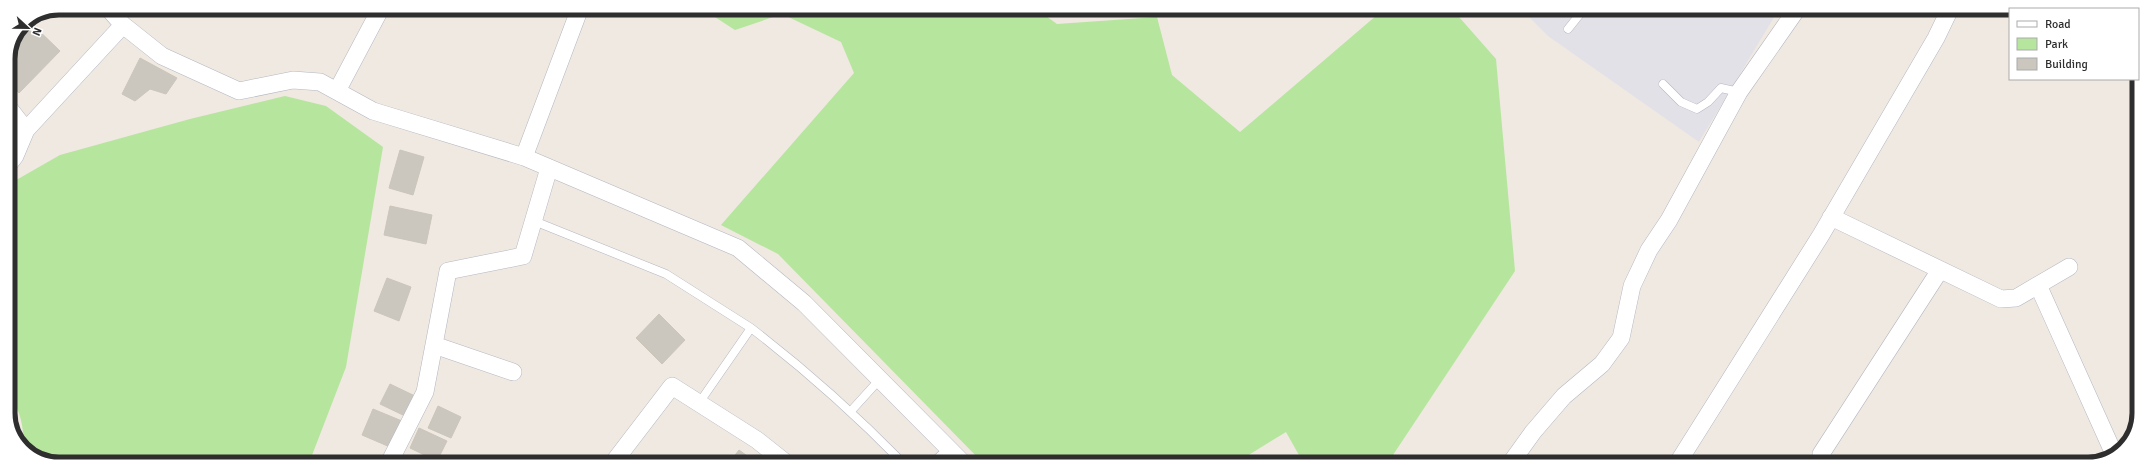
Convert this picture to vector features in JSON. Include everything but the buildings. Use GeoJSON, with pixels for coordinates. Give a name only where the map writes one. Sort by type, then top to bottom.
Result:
{"type":"FeatureCollection","features":[{"type":"Feature","properties":{"kind":"street"},"geometry":{"type":"LineString","coordinates":[[115,15],[123,24],[162,56],[239,91],[293,80],[320,82],[373,111],[524,157],[738,248],[804,303],[956,457]]}},
{"type":"Feature","properties":{"kind":"street"},"geometry":{"type":"LineString","coordinates":[[337,92],[377,15]]}},
{"type":"Feature","properties":{"kind":"street"},"geometry":{"type":"LineString","coordinates":[[524,157],[577,15]]}},
{"type":"Feature","properties":{"kind":"street"},"geometry":{"type":"LineString","coordinates":[[1515,457],[1533,432],[1564,396],[1602,364],[1621,338],[1632,286],[1649,250],[1669,220],[1739,92],[1793,15]]}},
{"type":"Feature","properties":{"kind":"street"},"geometry":{"type":"LineString","coordinates":[[1681,457],[1831,217],[1936,38],[1947,15]]}},
{"type":"Feature","properties":{"kind":"street"},"geometry":{"type":"LineString","coordinates":[[15,156],[26,130],[123,24]]}},
{"type":"Feature","properties":{"kind":"street"},"geometry":{"type":"LineString","coordinates":[[15,116],[26,130]]}},
{"type":"Feature","properties":{"kind":"street"},"geometry":{"type":"LineString","coordinates":[[392,457],[425,392],[448,271],[523,256],[549,168]]}},
{"type":"Feature","properties":{"kind":"street"},"geometry":{"type":"LineString","coordinates":[[1831,217],[2001,299],[2016,298],[2069,267]]}},
{"type":"Feature","properties":{"kind":"street"},"geometry":{"type":"LineString","coordinates":[[1821,454],[1940,270]]}},
{"type":"Feature","properties":{"kind":"street"},"geometry":{"type":"LineString","coordinates":[[2038,285],[2112,450]]}},
{"type":"Feature","properties":{"kind":"street"},"geometry":{"type":"LineString","coordinates":[[434,345],[513,372]]}},
{"type":"Feature","properties":{"kind":"street"},"geometry":{"type":"LineString","coordinates":[[620,457],[672,386],[757,440],[778,457]]}},
{"type":"Feature","properties":{"kind":"lane"},"geometry":{"type":"LineString","coordinates":[[1568,29],[1579,15]]}},
{"type":"Feature","properties":{"kind":"lane"},"geometry":{"type":"LineString","coordinates":[[1663,84],[1681,102],[1697,109],[1708,102],[1721,88],[1739,92]]}},
{"type":"Feature","properties":{"kind":"lane"},"geometry":{"type":"LineString","coordinates":[[534,221],[666,274],[751,328],[803,368],[851,411],[897,457]]}},
{"type":"Feature","properties":{"kind":"lane"},"geometry":{"type":"LineString","coordinates":[[699,402],[751,328]]}},
{"type":"Feature","properties":{"kind":"lane"},"geometry":{"type":"LineString","coordinates":[[851,411],[880,379]]}},
{"type":"Feature","properties":{"kind":"lane"},"geometry":{"type":"LineString","coordinates":[[939,457],[948,449]]}},
{"type":"Feature","properties":{"kind":"shaded area"},"geometry":{"type":"Polygon","coordinates":[[[1527,15],[1775,15],[1699,142],[1548,36],[1527,15]]]}},
{"type":"Feature","properties":{"kind":"green space"},"geometry":{"type":"Polygon","coordinates":[[[712,15],[779,15],[735,30],[712,15]]]}},
{"type":"Feature","properties":{"kind":"green space"},"geometry":{"type":"Polygon","coordinates":[[[784,15],[1045,15],[1057,24],[1157,17],[1172,75],[1240,132],[1377,15],[1457,15],[1496,59],[1515,271],[1392,457],[1300,457],[1286,432],[1245,457],[977,457],[778,254],[721,225],[854,73],[841,42],[784,15]]]}},
{"type":"Feature","properties":{"kind":"green space"},"geometry":{"type":"Polygon","coordinates":[[[285,96],[326,106],[383,147],[346,367],[311,457],[59,457],[45,455],[32,448],[24,439],[23,429],[15,405],[15,181],[60,155],[190,119],[285,96]]]}}]}
